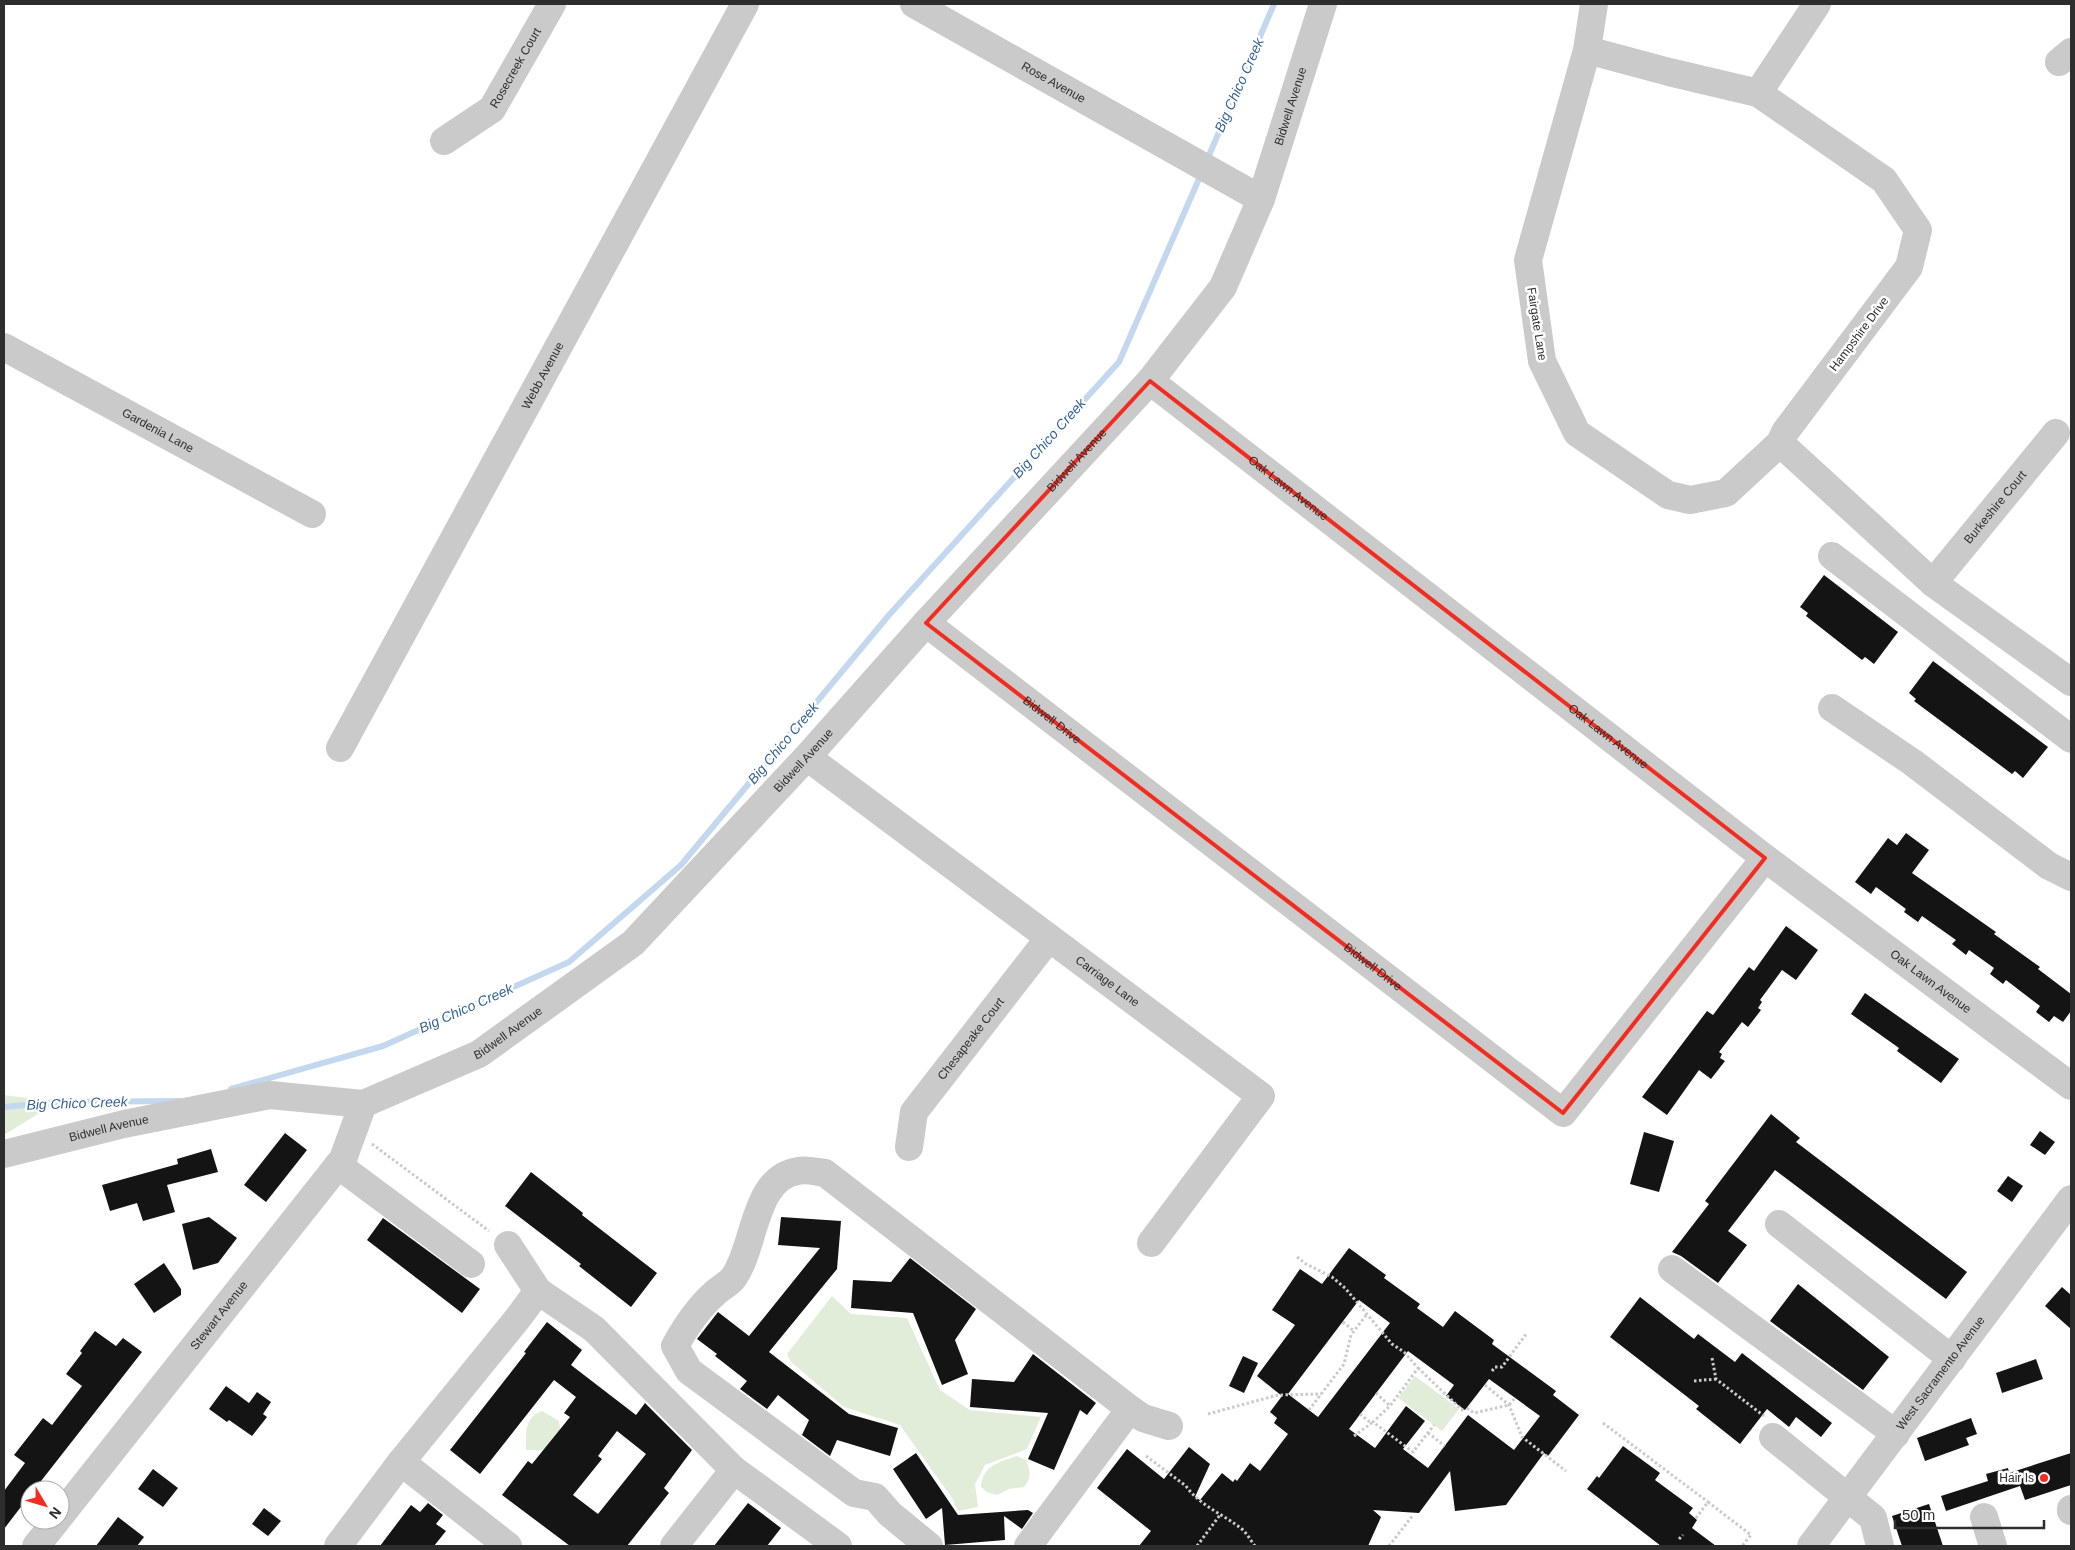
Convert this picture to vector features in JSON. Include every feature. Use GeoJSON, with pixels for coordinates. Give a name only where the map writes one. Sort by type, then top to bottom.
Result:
{"type":"FeatureCollection","features":[{"type":"Feature","properties":{"kind":"street","name":"Rosecreek Court"},"geometry":{"type":"LineString","coordinates":[[444,141],[492,109],[552,4]]}},
{"type":"Feature","properties":{"kind":"street","name":"Webb Avenue"},"geometry":{"type":"LineString","coordinates":[[340,748],[745,4]]}},
{"type":"Feature","properties":{"kind":"street","name":"Rose Avenue"},"geometry":{"type":"LineString","coordinates":[[914,4],[1261,199]]}},
{"type":"Feature","properties":{"kind":"street","name":"Bidwell Avenue"},"geometry":{"type":"LineString","coordinates":[[4,1154],[124,1124],[270,1095],[363,1104],[479,1054],[633,943],[807,757],[926,623],[1150,381],[1223,286],[1261,199],[1323,4]]}},
{"type":"Feature","properties":{"kind":"street","name":"Fairgate Lane"},"geometry":{"type":"LineString","coordinates":[[1594,4],[1587,50],[1528,260],[1542,361],[1577,434],[1668,495],[1690,500],[1726,493],[1780,444]]}},
{"type":"Feature","properties":{"kind":"street"},"geometry":{"type":"LineString","coordinates":[[1758,93],[1817,4]]}},
{"type":"Feature","properties":{"kind":"street","name":"Hampshire Drive"},"geometry":{"type":"LineString","coordinates":[[1587,50],[1668,72],[1758,93],[1884,180],[1918,230],[1908,267],[1785,432],[1780,444]]}},
{"type":"Feature","properties":{"kind":"street","name":"Gardenia Lane"},"geometry":{"type":"LineString","coordinates":[[4,346],[312,514]]}},
{"type":"Feature","properties":{"kind":"street","name":"Oak Lawn Avenue"},"geometry":{"type":"LineString","coordinates":[[1150,381],[1765,858],[2071,1086]]}},
{"type":"Feature","properties":{"kind":"street","name":"Burkeshire Court"},"geometry":{"type":"LineString","coordinates":[[1933,583],[2056,433]]}},
{"type":"Feature","properties":{"kind":"street"},"geometry":{"type":"LineString","coordinates":[[1780,444],[1933,583],[2071,682]]}},
{"type":"Feature","properties":{"kind":"street"},"geometry":{"type":"LineString","coordinates":[[1832,556],[2071,739]]}},
{"type":"Feature","properties":{"kind":"street","name":"Bidwell Drive"},"geometry":{"type":"LineString","coordinates":[[926,623],[1563,1113],[1765,858]]}},
{"type":"Feature","properties":{"kind":"street"},"geometry":{"type":"LineString","coordinates":[[1832,708],[1912,762],[2049,866],[2071,876]]}},
{"type":"Feature","properties":{"kind":"street","name":"Carriage Lane"},"geometry":{"type":"LineString","coordinates":[[807,757],[1261,1096],[1151,1243]]}},
{"type":"Feature","properties":{"kind":"street","name":"Chesapeake Court"},"geometry":{"type":"LineString","coordinates":[[909,1147],[914,1112],[1048,938]]}},
{"type":"Feature","properties":{"kind":"street","name":"Stewart Avenue"},"geometry":{"type":"LineString","coordinates":[[70,1503],[343,1159],[363,1104]]}},
{"type":"Feature","properties":{"kind":"street"},"geometry":{"type":"LineString","coordinates":[[338,1165],[470,1264]]}},
{"type":"Feature","properties":{"kind":"street"},"geometry":{"type":"LineString","coordinates":[[929,1546],[890,1514],[875,1497],[854,1493],[689,1372],[675,1346],[691,1318],[714,1294],[734,1278],[742,1262],[766,1192],[783,1175],[800,1170],[825,1173],[1130,1410],[1143,1418],[1169,1426]]}},
{"type":"Feature","properties":{"kind":"street","name":"West Sacramento Avenue"},"geometry":{"type":"LineString","coordinates":[[1811,1546],[2071,1199]]}},
{"type":"Feature","properties":{"kind":"street"},"geometry":{"type":"LineString","coordinates":[[1779,1224],[1952,1359]]}},
{"type":"Feature","properties":{"kind":"street"},"geometry":{"type":"LineString","coordinates":[[499,1238],[538,1291],[594,1329],[734,1470],[838,1546]]}},
{"type":"Feature","properties":{"kind":"street"},"geometry":{"type":"LineString","coordinates":[[1672,1269],[1896,1434]]}},
{"type":"Feature","properties":{"kind":"street"},"geometry":{"type":"LineString","coordinates":[[338,1546],[401,1462],[538,1291]]}},
{"type":"Feature","properties":{"kind":"street"},"geometry":{"type":"LineString","coordinates":[[1028,1546],[1130,1410]]}},
{"type":"Feature","properties":{"kind":"street"},"geometry":{"type":"LineString","coordinates":[[1770,1430],[1873,1518],[1880,1546]]}},
{"type":"Feature","properties":{"kind":"street"},"geometry":{"type":"LineString","coordinates":[[401,1462],[508,1546]]}},
{"type":"Feature","properties":{"kind":"street"},"geometry":{"type":"LineString","coordinates":[[674,1546],[734,1470]]}},
{"type":"Feature","properties":{"kind":"street"},"geometry":{"type":"LineString","coordinates":[[1984,1517],[1993,1546]]}},
{"type":"Feature","properties":{"kind":"street"},"geometry":{"type":"LineString","coordinates":[[36,1546],[49,1530]]}},
{"type":"Feature","properties":{"kind":"path"},"geometry":{"type":"LineString","coordinates":[[368,1142],[499,1238]]}},
{"type":"Feature","properties":{"kind":"path"},"geometry":{"type":"LineString","coordinates":[[1297,1257],[1338,1282],[1392,1344],[1404,1352],[1443,1394],[1462,1410],[1465,1408],[1474,1413],[1509,1405],[1515,1398]]}},
{"type":"Feature","properties":{"kind":"path"},"geometry":{"type":"LineString","coordinates":[[1309,1410],[1344,1364],[1351,1335],[1367,1314]]}},
{"type":"Feature","properties":{"kind":"path"},"geometry":{"type":"LineString","coordinates":[[1342,1322],[1354,1331]]}},
{"type":"Feature","properties":{"kind":"path"},"geometry":{"type":"LineString","coordinates":[[1492,1371],[1495,1367],[1502,1367],[1526,1334]]}},
{"type":"Feature","properties":{"kind":"path"},"geometry":{"type":"LineString","coordinates":[[1712,1358],[1716,1379],[1765,1417],[1770,1430]]}},
{"type":"Feature","properties":{"kind":"path"},"geometry":{"type":"LineString","coordinates":[[1354,1436],[1372,1423],[1390,1406],[1418,1368]]}},
{"type":"Feature","properties":{"kind":"path"},"geometry":{"type":"LineString","coordinates":[[1694,1381],[1716,1379]]}},
{"type":"Feature","properties":{"kind":"path"},"geometry":{"type":"LineString","coordinates":[[1484,1385],[1509,1405],[1522,1437],[1566,1471]]}},
{"type":"Feature","properties":{"kind":"path"},"geometry":{"type":"LineString","coordinates":[[1376,1393],[1390,1406]]}},
{"type":"Feature","properties":{"kind":"path"},"geometry":{"type":"LineString","coordinates":[[1208,1414],[1278,1395],[1321,1394]]}},
{"type":"Feature","properties":{"kind":"path"},"geometry":{"type":"LineString","coordinates":[[1360,1414],[1413,1452],[1434,1425]]}},
{"type":"Feature","properties":{"kind":"path"},"geometry":{"type":"LineString","coordinates":[[1603,1423],[1751,1534],[1742,1546]]}},
{"type":"Feature","properties":{"kind":"path"},"geometry":{"type":"LineString","coordinates":[[1428,1433],[1445,1446]]}},
{"type":"Feature","properties":{"kind":"path"},"geometry":{"type":"LineString","coordinates":[[1146,1456],[1220,1515],[1244,1531],[1255,1546]]}},
{"type":"Feature","properties":{"kind":"path"},"geometry":{"type":"LineString","coordinates":[[1696,1518],[1708,1502]]}},
{"type":"Feature","properties":{"kind":"path"},"geometry":{"type":"LineString","coordinates":[[1198,1546],[1220,1515]]}},
{"type":"Feature","properties":{"kind":"path"},"geometry":{"type":"LineString","coordinates":[[1389,1546],[1413,1515]]}},
{"type":"Feature","properties":{"kind":"path"},"geometry":{"type":"LineString","coordinates":[[1679,1539],[1683,1535]]}},
{"type":"Feature","properties":{"kind":"highlighted area"},"geometry":{"type":"Polygon","coordinates":[[[1150,381],[1765,858],[1563,1113],[926,623],[1150,381]]]}},
{"type":"Feature","properties":{"kind":"green space"},"geometry":{"type":"Polygon","coordinates":[[[4,1095],[57,1102],[4,1135],[4,1095]]]}},
{"type":"Feature","properties":{"kind":"green space"},"geometry":{"type":"Polygon","coordinates":[[[832,1296],[851,1314],[907,1318],[940,1390],[970,1410],[1041,1417],[1027,1449],[985,1465],[975,1484],[978,1507],[958,1511],[952,1498],[900,1425],[844,1407],[791,1362],[787,1354],[832,1296]]]}},
{"type":"Feature","properties":{"kind":"green space"},"geometry":{"type":"Polygon","coordinates":[[[1415,1376],[1459,1409],[1442,1431],[1398,1398],[1415,1376]]]}},
{"type":"Feature","properties":{"kind":"green space"},"geometry":{"type":"Polygon","coordinates":[[[542,1411],[559,1421],[560,1430],[544,1450],[526,1450],[526,1432],[529,1422],[532,1417],[542,1411]]]}},
{"type":"Feature","properties":{"kind":"green space"},"geometry":{"type":"Polygon","coordinates":[[[1017,1456],[1026,1460],[1030,1474],[1024,1487],[1009,1489],[997,1495],[987,1492],[981,1487],[982,1480],[988,1470],[998,1463],[1017,1456]]]}},
{"type":"Feature","properties":{"kind":"building"},"geometry":{"type":"Polygon","coordinates":[[[1824,575],[1898,632],[1874,664],[1865,657],[1862,660],[1806,616],[1808,613],[1800,607],[1824,575]]]}},
{"type":"Feature","properties":{"kind":"building"},"geometry":{"type":"Polygon","coordinates":[[[1933,661],[2048,747],[2023,778],[2015,771],[2012,774],[1914,701],[1916,699],[1909,693],[1933,661]]]}},
{"type":"Feature","properties":{"kind":"building"},"geometry":{"type":"Polygon","coordinates":[[[1906,833],[1929,850],[1912,873],[1996,932],[1994,934],[2040,967],[2038,969],[2071,994],[2071,1011],[2063,1022],[2054,1016],[2049,1022],[2036,1012],[2040,1006],[2006,980],[2003,984],[1990,974],[1994,968],[1969,950],[1966,955],[1952,944],[1956,940],[1922,916],[1918,922],[1904,912],[1906,909],[1876,887],[1871,894],[1855,882],[1888,838],[1897,845],[1906,833]]]}},
{"type":"Feature","properties":{"kind":"building"},"geometry":{"type":"Polygon","coordinates":[[[1786,926],[1818,950],[1796,980],[1782,970],[1760,1000],[1762,1002],[1758,1008],[1761,1010],[1748,1027],[1742,1022],[1719,1052],[1722,1054],[1720,1058],[1725,1061],[1711,1079],[1699,1070],[1667,1115],[1642,1097],[1707,1011],[1713,1015],[1749,967],[1754,971],[1786,926]]]}},
{"type":"Feature","properties":{"kind":"building"},"geometry":{"type":"Polygon","coordinates":[[[1865,993],[1959,1059],[1941,1083],[1897,1051],[1899,1048],[1851,1014],[1865,993]]]}},
{"type":"Feature","properties":{"kind":"building"},"geometry":{"type":"Polygon","coordinates":[[[1771,1114],[1800,1138],[1796,1142],[1967,1272],[1946,1299],[1775,1170],[1728,1231],[1747,1245],[1718,1283],[1681,1256],[1672,1252],[1709,1204],[1705,1201],[1771,1114]]]}},
{"type":"Feature","properties":{"kind":"building"},"geometry":{"type":"Polygon","coordinates":[[[2040,1131],[2055,1142],[2045,1155],[2030,1145],[2040,1131]]]}},
{"type":"Feature","properties":{"kind":"building"},"geometry":{"type":"Polygon","coordinates":[[[1644,1132],[1674,1141],[1659,1192],[1630,1184],[1644,1132]]]}},
{"type":"Feature","properties":{"kind":"building"},"geometry":{"type":"Polygon","coordinates":[[[285,1133],[307,1150],[266,1202],[244,1185],[285,1133]]]}},
{"type":"Feature","properties":{"kind":"building"},"geometry":{"type":"Polygon","coordinates":[[[211,1149],[218,1172],[167,1185],[175,1212],[143,1221],[137,1203],[110,1211],[102,1185],[178,1164],[177,1159],[211,1149]]]}},
{"type":"Feature","properties":{"kind":"building"},"geometry":{"type":"Polygon","coordinates":[[[531,1172],[583,1213],[582,1215],[657,1273],[631,1307],[579,1266],[581,1264],[505,1206],[531,1172]]]}},
{"type":"Feature","properties":{"kind":"building"},"geometry":{"type":"Polygon","coordinates":[[[2008,1176],[2023,1186],[2012,1202],[1997,1191],[2008,1176]]]}},
{"type":"Feature","properties":{"kind":"building"},"geometry":{"type":"Polygon","coordinates":[[[209,1217],[237,1238],[218,1263],[193,1270],[182,1224],[209,1217]]]}},
{"type":"Feature","properties":{"kind":"building"},"geometry":{"type":"Polygon","coordinates":[[[781,1217],[841,1221],[837,1269],[769,1352],[849,1414],[898,1428],[890,1456],[837,1440],[830,1456],[802,1435],[809,1420],[778,1395],[767,1409],[740,1389],[747,1381],[697,1339],[718,1312],[749,1336],[820,1248],[778,1245],[781,1217]]]}},
{"type":"Feature","properties":{"kind":"building"},"geometry":{"type":"Polygon","coordinates":[[[383,1218],[480,1289],[462,1313],[367,1240],[383,1218]]]}},
{"type":"Feature","properties":{"kind":"building"},"geometry":{"type":"Polygon","coordinates":[[[1349,1248],[1386,1275],[1384,1278],[1420,1304],[1417,1308],[1443,1327],[1455,1311],[1494,1340],[1492,1344],[1556,1391],[1553,1395],[1579,1415],[1548,1456],[1544,1453],[1506,1505],[1455,1511],[1450,1471],[1419,1513],[1373,1510],[1381,1517],[1368,1546],[1139,1546],[1151,1531],[1097,1488],[1127,1449],[1164,1479],[1189,1447],[1210,1464],[1195,1497],[1200,1500],[1222,1473],[1233,1482],[1235,1479],[1237,1481],[1250,1463],[1260,1471],[1288,1434],[1274,1423],[1277,1418],[1270,1412],[1282,1396],[1257,1376],[1295,1325],[1272,1310],[1300,1269],[1322,1284],[1349,1248]],[[1359,1300],[1288,1394],[1318,1417],[1390,1323],[1359,1300]],[[1408,1351],[1349,1429],[1375,1448],[1406,1406],[1425,1421],[1403,1449],[1428,1468],[1468,1415],[1514,1450],[1540,1416],[1489,1379],[1465,1410],[1446,1396],[1454,1385],[1408,1351]]]}},
{"type":"Feature","properties":{"kind":"building"},"geometry":{"type":"Polygon","coordinates":[[[910,1258],[976,1309],[955,1340],[968,1374],[942,1385],[913,1313],[851,1308],[853,1280],[891,1282],[910,1258]]]}},
{"type":"Feature","properties":{"kind":"building"},"geometry":{"type":"Polygon","coordinates":[[[164,1263],[181,1289],[181,1295],[154,1313],[134,1284],[164,1263]]]}},
{"type":"Feature","properties":{"kind":"building"},"geometry":{"type":"Polygon","coordinates":[[[1798,1284],[1889,1357],[1863,1390],[1770,1321],[1798,1284]]]}},
{"type":"Feature","properties":{"kind":"building"},"geometry":{"type":"Polygon","coordinates":[[[2062,1287],[2071,1295],[2071,1329],[2045,1306],[2062,1287]]]}},
{"type":"Feature","properties":{"kind":"building"},"geometry":{"type":"Polygon","coordinates":[[[1640,1297],[1694,1339],[1698,1334],[1735,1362],[1742,1353],[1832,1423],[1821,1437],[1796,1417],[1789,1427],[1767,1409],[1740,1444],[1696,1409],[1699,1406],[1610,1337],[1640,1297]]]}},
{"type":"Feature","properties":{"kind":"building"},"geometry":{"type":"Polygon","coordinates":[[[547,1322],[582,1350],[571,1365],[636,1415],[645,1403],[692,1450],[664,1488],[669,1493],[627,1546],[570,1546],[502,1495],[528,1461],[532,1464],[570,1417],[564,1413],[576,1397],[554,1380],[480,1474],[450,1450],[526,1353],[524,1352],[547,1322]],[[617,1431],[598,1456],[602,1459],[573,1495],[598,1514],[646,1454],[617,1431]]]}},
{"type":"Feature","properties":{"kind":"building"},"geometry":{"type":"Polygon","coordinates":[[[95,1331],[116,1346],[123,1338],[142,1352],[42,1480],[20,1480],[20,1508],[4,1529],[4,1491],[25,1463],[14,1455],[43,1418],[52,1425],[82,1386],[66,1374],[82,1353],[80,1351],[95,1331]]]}},
{"type":"Feature","properties":{"kind":"building"},"geometry":{"type":"Polygon","coordinates":[[[1033,1354],[1096,1403],[1087,1415],[1080,1410],[1054,1470],[1028,1459],[1048,1413],[970,1407],[972,1379],[1014,1382],[1033,1354]]]}},
{"type":"Feature","properties":{"kind":"building"},"geometry":{"type":"Polygon","coordinates":[[[1243,1356],[1258,1363],[1244,1393],[1229,1386],[1243,1356]]]}},
{"type":"Feature","properties":{"kind":"building"},"geometry":{"type":"Polygon","coordinates":[[[2036,1359],[2043,1379],[2002,1393],[1996,1373],[2036,1359]]]}},
{"type":"Feature","properties":{"kind":"building"},"geometry":{"type":"Polygon","coordinates":[[[226,1386],[249,1403],[257,1392],[271,1402],[263,1414],[267,1417],[252,1436],[209,1409],[226,1386]]]}},
{"type":"Feature","properties":{"kind":"building"},"geometry":{"type":"Polygon","coordinates":[[[1971,1418],[1977,1434],[1966,1438],[1969,1445],[1925,1461],[1917,1438],[1971,1418]]]}},
{"type":"Feature","properties":{"kind":"building"},"geometry":{"type":"Polygon","coordinates":[[[1623,1446],[1660,1473],[1655,1480],[1693,1508],[1689,1513],[1697,1520],[1692,1528],[1716,1546],[1661,1546],[1587,1489],[1597,1476],[1599,1478],[1623,1446]]]}},
{"type":"Feature","properties":{"kind":"building"},"geometry":{"type":"Polygon","coordinates":[[[916,1453],[958,1515],[1028,1510],[1033,1513],[1022,1529],[1004,1516],[1005,1540],[945,1545],[942,1508],[926,1519],[893,1469],[916,1453]]]}},
{"type":"Feature","properties":{"kind":"building"},"geometry":{"type":"Polygon","coordinates":[[[2071,1453],[2071,1485],[2025,1500],[2020,1486],[1946,1511],[1941,1496],[1988,1481],[1986,1474],[2008,1468],[2009,1473],[2071,1453]]]}},
{"type":"Feature","properties":{"kind":"building"},"geometry":{"type":"Polygon","coordinates":[[[153,1469],[178,1488],[163,1507],[138,1489],[153,1469]]]}},
{"type":"Feature","properties":{"kind":"building"},"geometry":{"type":"Polygon","coordinates":[[[428,1503],[443,1515],[436,1524],[446,1531],[434,1546],[380,1546],[411,1505],[420,1512],[428,1503]]]}},
{"type":"Feature","properties":{"kind":"building"},"geometry":{"type":"Polygon","coordinates":[[[748,1503],[781,1528],[767,1546],[714,1546],[748,1503]]]}},
{"type":"Feature","properties":{"kind":"building"},"geometry":{"type":"Polygon","coordinates":[[[1929,1504],[1943,1546],[1902,1546],[1892,1516],[1929,1504]]]}},
{"type":"Feature","properties":{"kind":"building"},"geometry":{"type":"Polygon","coordinates":[[[264,1508],[281,1521],[268,1536],[252,1524],[264,1508]]]}},
{"type":"Feature","properties":{"kind":"building"},"geometry":{"type":"Polygon","coordinates":[[[118,1517],[144,1537],[137,1546],[96,1546],[118,1517]]]}},
{"type":"Feature","properties":{"kind":"waterway","name":"Big Chico Creek"},"geometry":{"type":"LineString","coordinates":[[1207,160],[1274,4]]}},
{"type":"Feature","properties":{"kind":"waterway","name":"Big Chico Creek"},"geometry":{"type":"LineString","coordinates":[[231,1089],[383,1046],[569,962],[681,865],[889,615],[1119,362],[1202,172]]}},
{"type":"Feature","properties":{"kind":"waterway","name":"Big Chico Creek"},"geometry":{"type":"LineString","coordinates":[[4,1107],[57,1102],[180,1101]]}},
{"type":"Feature","properties":{"kind":"place","name":"Hair Is"},"geometry":{"type":"Point","coordinates":[2044,1478]}}]}
